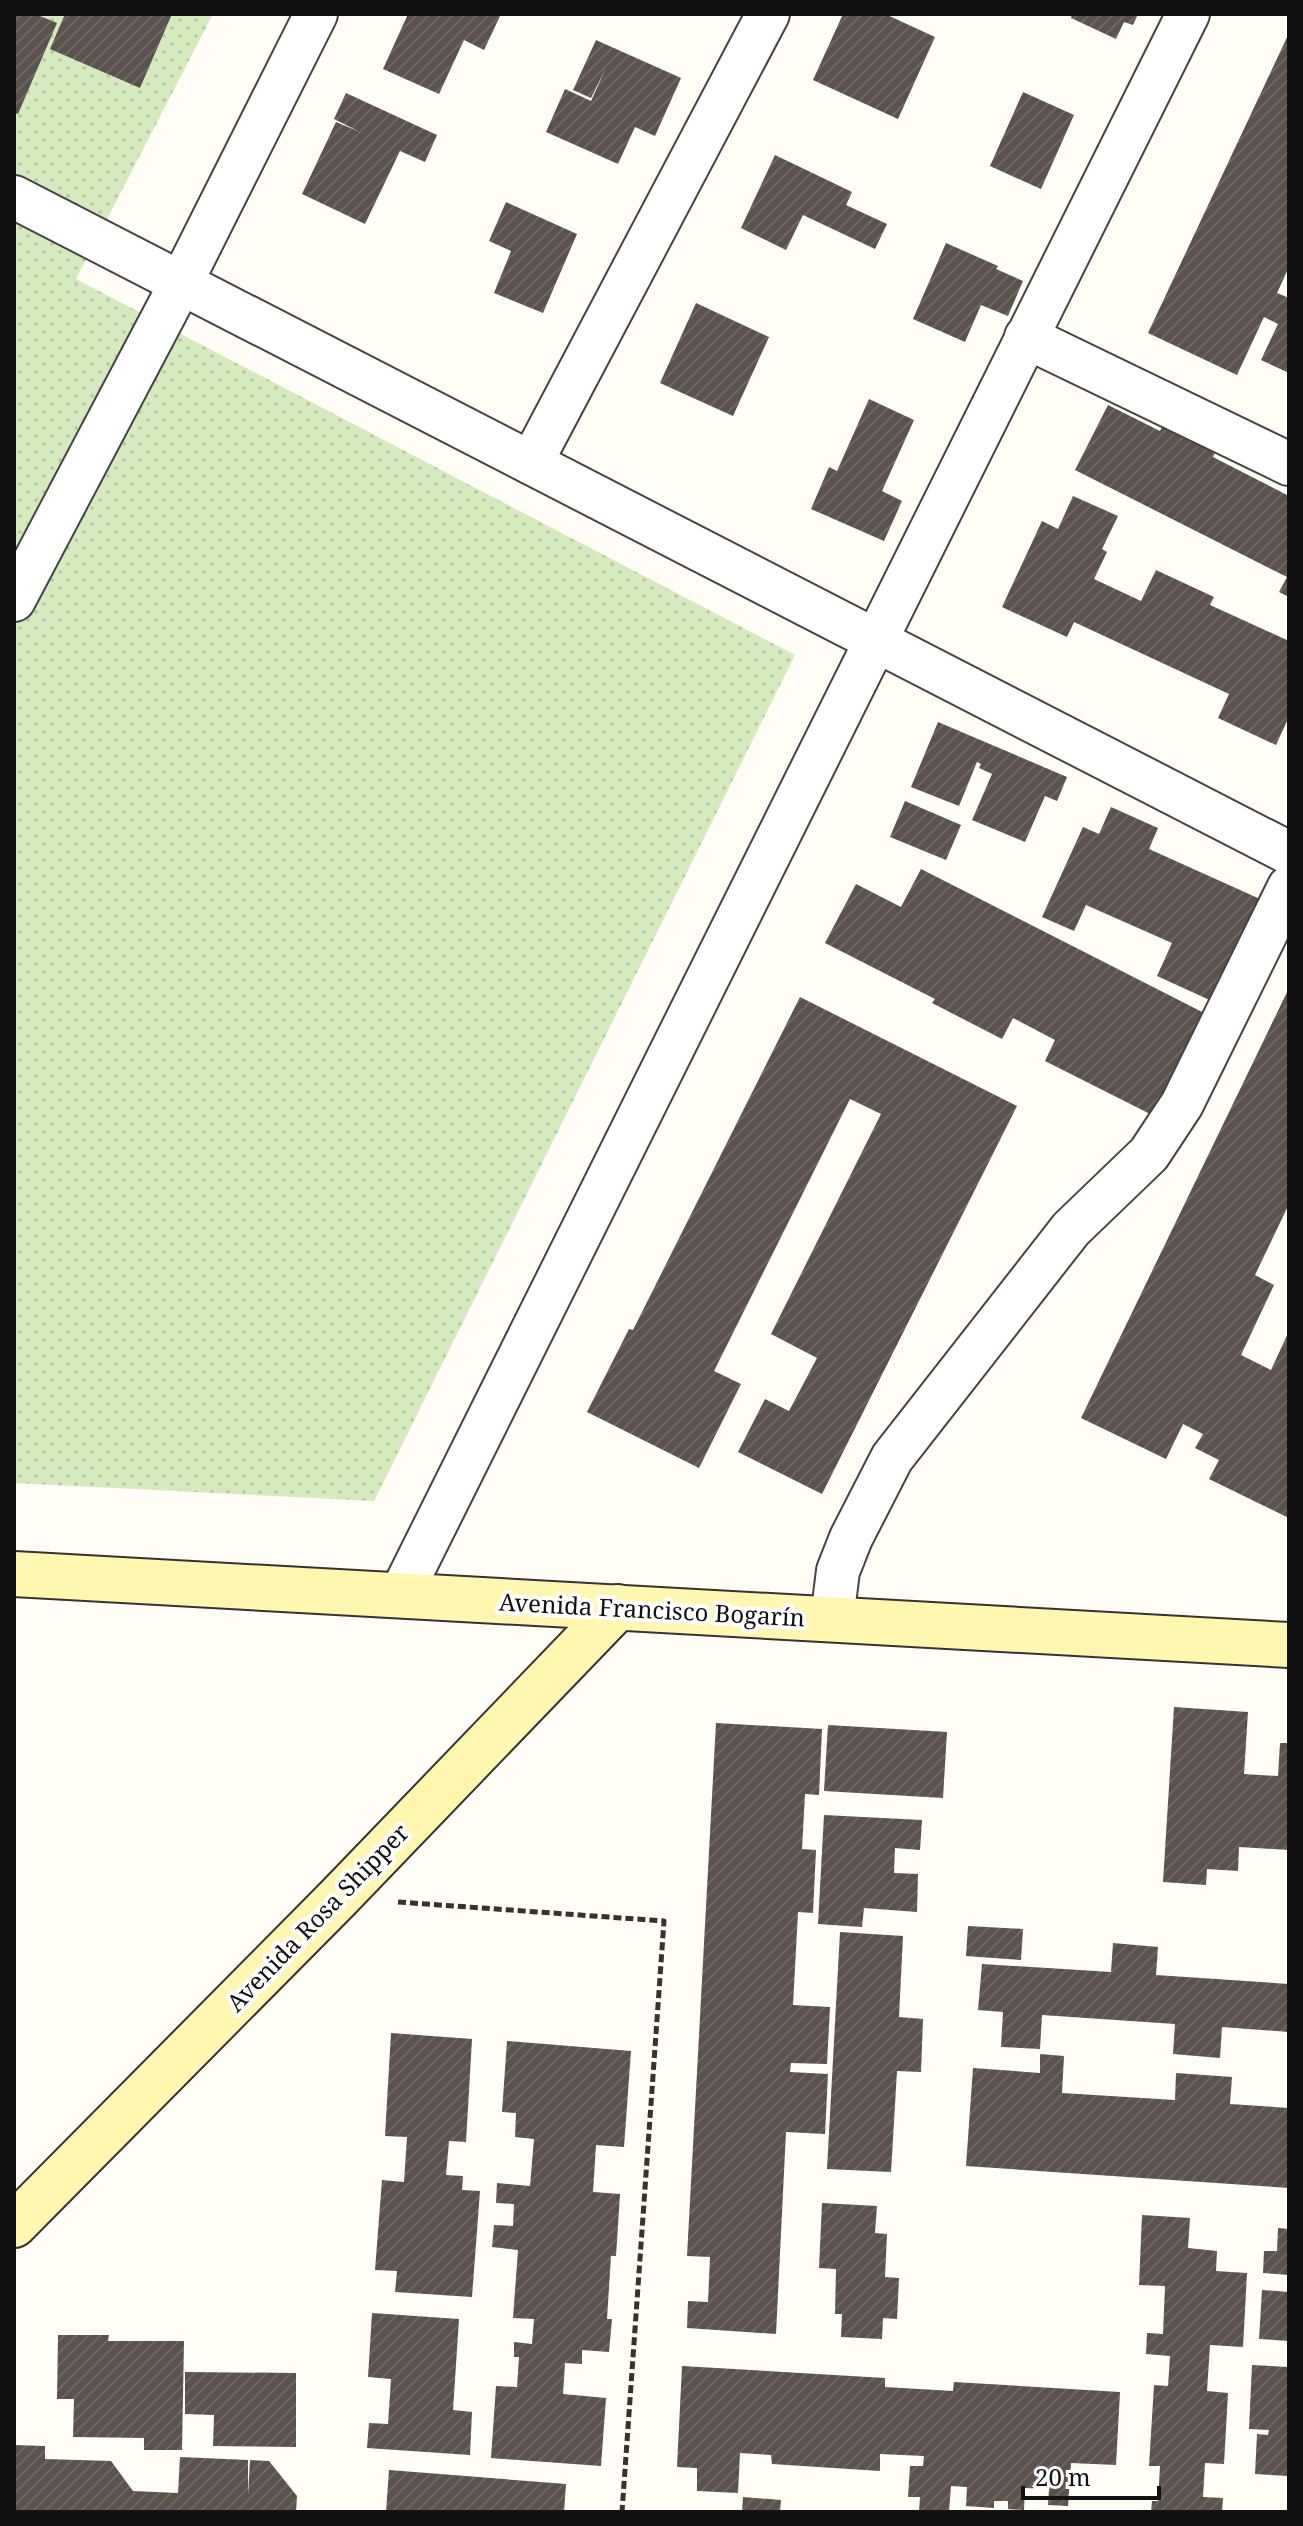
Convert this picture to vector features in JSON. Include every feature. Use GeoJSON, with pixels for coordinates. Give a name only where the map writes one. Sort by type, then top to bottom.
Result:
{"type":"FeatureCollection","features":[{"type":"Feature","properties":{"kind":"street"},"geometry":{"type":"LineString","coordinates":[[14,600],[181,283],[316,14]]}},
{"type":"Feature","properties":{"kind":"street"},"geometry":{"type":"LineString","coordinates":[[531,463],[768,14]]}},
{"type":"Feature","properties":{"kind":"street"},"geometry":{"type":"LineString","coordinates":[[400,1596],[1188,14]]}},
{"type":"Feature","properties":{"kind":"street"},"geometry":{"type":"LineString","coordinates":[[14,197],[1289,853]]}},
{"type":"Feature","properties":{"kind":"street"},"geometry":{"type":"LineString","coordinates":[[1026,337],[1289,464]]}},
{"type":"Feature","properties":{"kind":"street"},"geometry":{"type":"LineString","coordinates":[[832,1619],[838,1571],[851,1538],[892,1458],[1071,1229],[1149,1154],[1182,1104],[1289,887]]}},
{"type":"Feature","properties":{"kind":"street","name":"Avenida Francisco Bogarín"},"geometry":{"type":"LineString","coordinates":[[14,1574],[1289,1645]]}},
{"type":"Feature","properties":{"kind":"street","name":"Avenida Rosa Shipper"},"geometry":{"type":"LineString","coordinates":[[14,2225],[339,1897],[618,1607]]}},
{"type":"Feature","properties":{"kind":"path"},"geometry":{"type":"LineString","coordinates":[[339,1897],[664,1921],[622,2512]]}},
{"type":"Feature","properties":{"kind":"green space"},"geometry":{"type":"Polygon","coordinates":[[[14,14],[213,14],[76,279],[795,655],[374,1501],[14,1483],[14,14]]]}},
{"type":"Feature","properties":{"kind":"building"},"geometry":{"type":"Polygon","coordinates":[[[14,14],[35,14],[57,23],[18,114],[14,113],[14,14]]]}},
{"type":"Feature","properties":{"kind":"building"},"geometry":{"type":"Polygon","coordinates":[[[65,14],[172,14],[140,88],[50,49],[65,14]]]}},
{"type":"Feature","properties":{"kind":"building"},"geometry":{"type":"Polygon","coordinates":[[[408,14],[501,14],[484,50],[464,40],[439,94],[383,69],[408,14]]]}},
{"type":"Feature","properties":{"kind":"building"},"geometry":{"type":"Polygon","coordinates":[[[843,14],[885,14],[935,37],[898,119],[813,80],[843,14]]]}},
{"type":"Feature","properties":{"kind":"building"},"geometry":{"type":"Polygon","coordinates":[[[1072,14],[1138,14],[1133,25],[1124,22],[1116,39],[1071,18],[1072,14]]]}},
{"type":"Feature","properties":{"kind":"building"},"geometry":{"type":"Polygon","coordinates":[[[1289,33],[1289,267],[1277,293],[1289,298],[1289,373],[1261,360],[1278,324],[1264,317],[1237,375],[1148,333],[1289,33]]]}},
{"type":"Feature","properties":{"kind":"building"},"geometry":{"type":"Polygon","coordinates":[[[596,40],[681,78],[655,136],[635,127],[618,164],[546,132],[565,89],[591,101],[606,68],[591,98],[573,90],[596,40]]]}},
{"type":"Feature","properties":{"kind":"building"},"geometry":{"type":"Polygon","coordinates":[[[1023,92],[1074,115],[1041,189],[990,166],[1023,92]]]}},
{"type":"Feature","properties":{"kind":"building"},"geometry":{"type":"Polygon","coordinates":[[[346,93],[437,135],[425,162],[400,151],[365,224],[302,194],[336,122],[360,132],[334,119],[346,93]]]}},
{"type":"Feature","properties":{"kind":"building"},"geometry":{"type":"Polygon","coordinates":[[[775,155],[852,192],[846,205],[887,224],[875,249],[803,215],[786,250],[741,228],[775,155]]]}},
{"type":"Feature","properties":{"kind":"building"},"geometry":{"type":"Polygon","coordinates":[[[506,202],[577,234],[543,313],[494,293],[511,251],[489,241],[506,202]]]}},
{"type":"Feature","properties":{"kind":"building"},"geometry":{"type":"Polygon","coordinates":[[[946,243],[1023,281],[1008,316],[981,305],[965,342],[913,319],[946,243]]]}},
{"type":"Feature","properties":{"kind":"building"},"geometry":{"type":"Polygon","coordinates":[[[696,303],[769,337],[733,416],[660,383],[696,303]]]}},
{"type":"Feature","properties":{"kind":"building"},"geometry":{"type":"Polygon","coordinates":[[[869,399],[914,420],[882,491],[902,501],[884,541],[811,509],[829,467],[837,471],[869,399]]]}},
{"type":"Feature","properties":{"kind":"building"},"geometry":{"type":"Polygon","coordinates":[[[1108,405],[1160,431],[1170,412],[1221,439],[1213,457],[1289,496],[1289,597],[1279,592],[1287,577],[1075,470],[1108,405]]]}},
{"type":"Feature","properties":{"kind":"building"},"geometry":{"type":"Polygon","coordinates":[[[1073,496],[1118,516],[1102,549],[1107,552],[1094,579],[1141,601],[1156,570],[1214,597],[1210,605],[1289,641],[1289,722],[1276,745],[1218,718],[1229,694],[1074,622],[1067,637],[1002,607],[1042,521],[1058,529],[1073,496]]]}},
{"type":"Feature","properties":{"kind":"building"},"geometry":{"type":"Polygon","coordinates":[[[938,722],[1067,777],[1057,801],[1045,796],[1025,842],[972,820],[992,774],[979,768],[981,764],[977,762],[959,806],[911,787],[938,722]]]}},
{"type":"Feature","properties":{"kind":"building"},"geometry":{"type":"Polygon","coordinates":[[[905,801],[961,825],[946,860],[890,837],[905,801]]]}},
{"type":"Feature","properties":{"kind":"building"},"geometry":{"type":"Polygon","coordinates":[[[1111,807],[1158,828],[1149,849],[1260,899],[1214,1002],[1157,976],[1172,943],[1086,905],[1074,931],[1042,917],[1083,827],[1099,834],[1111,807]]]}},
{"type":"Feature","properties":{"kind":"building"},"geometry":{"type":"Polygon","coordinates":[[[921,869],[1212,1017],[1160,1119],[1045,1061],[1055,1040],[1013,1018],[1002,1039],[932,1003],[935,999],[825,943],[856,884],[901,907],[921,869]]]}},
{"type":"Feature","properties":{"kind":"building"},"geometry":{"type":"Polygon","coordinates":[[[1289,988],[1289,1204],[1255,1275],[1274,1285],[1241,1355],[1271,1370],[1289,1331],[1289,1518],[1209,1479],[1219,1460],[1195,1448],[1203,1434],[1183,1424],[1166,1459],[1081,1418],[1289,988]]]}},
{"type":"Feature","properties":{"kind":"building"},"geometry":{"type":"Polygon","coordinates":[[[800,997],[1017,1106],[822,1494],[738,1452],[765,1399],[789,1411],[817,1358],[771,1334],[881,1114],[850,1099],[714,1371],[741,1384],[699,1468],[587,1412],[629,1329],[633,1330],[800,997]]]}},
{"type":"Feature","properties":{"kind":"building"},"geometry":{"type":"Polygon","coordinates":[[[1174,1707],[1248,1712],[1244,1774],[1278,1776],[1280,1743],[1289,1743],[1289,1850],[1239,1847],[1238,1871],[1207,1869],[1206,1885],[1163,1882],[1174,1707]]]}},
{"type":"Feature","properties":{"kind":"building"},"geometry":{"type":"Polygon","coordinates":[[[716,1723],[822,1729],[819,1795],[805,1794],[802,1849],[816,1850],[813,1913],[798,1912],[793,2005],[830,2007],[827,2064],[791,2063],[790,2072],[828,2074],[825,2134],[786,2132],[776,2334],[687,2328],[688,2301],[708,2302],[710,2257],[687,2256],[716,1723]]]}},
{"type":"Feature","properties":{"kind":"building"},"geometry":{"type":"Polygon","coordinates":[[[828,1725],[947,1732],[943,1798],[824,1791],[828,1725]]]}},
{"type":"Feature","properties":{"kind":"building"},"geometry":{"type":"Polygon","coordinates":[[[824,1815],[922,1820],[920,1850],[895,1848],[894,1873],[918,1874],[917,1912],[864,1908],[862,1927],[818,1924],[824,1815]]]}},
{"type":"Feature","properties":{"kind":"building"},"geometry":{"type":"Polygon","coordinates":[[[968,1926],[1023,1929],[1021,1960],[966,1956],[968,1926]]]}},
{"type":"Feature","properties":{"kind":"building"},"geometry":{"type":"Polygon","coordinates":[[[840,1932],[903,1936],[899,2017],[923,2019],[921,2072],[897,2071],[891,2172],[827,2169],[840,1932]]]}},
{"type":"Feature","properties":{"kind":"building"},"geometry":{"type":"Polygon","coordinates":[[[1113,1943],[1158,1947],[1156,1975],[1289,1984],[1289,2032],[1222,2027],[1220,2058],[1173,2054],[1175,2024],[1042,2015],[1040,2049],[1001,2047],[1003,2012],[978,2010],[982,1964],[1111,1972],[1113,1943]]]}},
{"type":"Feature","properties":{"kind":"building"},"geometry":{"type":"Polygon","coordinates":[[[391,2033],[472,2039],[466,2142],[449,2141],[446,2175],[463,2176],[462,2190],[480,2191],[472,2297],[395,2292],[397,2271],[375,2270],[382,2180],[404,2182],[407,2137],[385,2136],[391,2033]]]}},
{"type":"Feature","properties":{"kind":"building"},"geometry":{"type":"Polygon","coordinates":[[[507,2041],[631,2051],[624,2147],[596,2145],[593,2192],[620,2194],[616,2256],[611,2256],[607,2319],[612,2319],[609,2352],[582,2350],[582,2364],[565,2363],[563,2394],[606,2398],[601,2466],[491,2458],[496,2386],[517,2387],[519,2357],[514,2357],[514,2342],[532,2344],[534,2319],[513,2318],[518,2250],[492,2247],[494,2225],[513,2226],[514,2204],[496,2203],[497,2183],[530,2186],[534,2139],[515,2137],[516,2113],[502,2112],[507,2041]]]}},
{"type":"Feature","properties":{"kind":"building"},"geometry":{"type":"Polygon","coordinates":[[[1040,2054],[1064,2056],[1062,2093],[1175,2100],[1176,2073],[1232,2077],[1230,2104],[1289,2108],[1289,2188],[966,2166],[973,2068],[1040,2073],[1040,2054]]]}},
{"type":"Feature","properties":{"kind":"building"},"geometry":{"type":"Polygon","coordinates":[[[822,2203],[877,2206],[875,2233],[887,2234],[885,2277],[899,2278],[897,2319],[883,2318],[882,2339],[841,2337],[842,2314],[835,2314],[836,2269],[819,2268],[822,2203]]]}},
{"type":"Feature","properties":{"kind":"building"},"geometry":{"type":"Polygon","coordinates":[[[1142,2215],[1190,2218],[1188,2248],[1217,2251],[1216,2271],[1247,2273],[1243,2347],[1210,2345],[1207,2391],[1228,2393],[1224,2464],[1205,2463],[1203,2497],[1223,2498],[1222,2512],[1151,2512],[1152,2501],[1158,2501],[1160,2466],[1149,2466],[1154,2385],[1168,2386],[1170,2356],[1146,2354],[1147,2333],[1163,2334],[1165,2286],[1139,2285],[1142,2215]]]}},
{"type":"Feature","properties":{"kind":"building"},"geometry":{"type":"Polygon","coordinates":[[[1278,2228],[1289,2229],[1289,2275],[1263,2273],[1264,2251],[1277,2251],[1278,2228]]]}},
{"type":"Feature","properties":{"kind":"building"},"geometry":{"type":"Polygon","coordinates":[[[1262,2290],[1289,2292],[1289,2341],[1259,2339],[1262,2290]]]}},
{"type":"Feature","properties":{"kind":"building"},"geometry":{"type":"Polygon","coordinates":[[[372,2313],[459,2319],[453,2410],[472,2412],[470,2455],[367,2448],[369,2423],[388,2424],[391,2379],[368,2377],[372,2313]]]}},
{"type":"Feature","properties":{"kind":"building"},"geometry":{"type":"Polygon","coordinates":[[[58,2335],[109,2335],[108,2341],[184,2341],[182,2450],[144,2450],[144,2438],[73,2437],[74,2399],[57,2399],[58,2335]]]}},
{"type":"Feature","properties":{"kind":"building"},"geometry":{"type":"Polygon","coordinates":[[[1252,2365],[1289,2367],[1289,2476],[1255,2474],[1257,2434],[1268,2435],[1269,2430],[1249,2429],[1252,2365]]]}},
{"type":"Feature","properties":{"kind":"building"},"geometry":{"type":"Polygon","coordinates":[[[682,2366],[885,2378],[885,2387],[953,2391],[954,2382],[1120,2392],[1116,2465],[1071,2463],[1068,2506],[1048,2505],[1049,2489],[1025,2488],[1024,2510],[1008,2509],[1008,2501],[994,2501],[994,2508],[966,2506],[967,2487],[951,2486],[949,2512],[919,2512],[920,2497],[908,2497],[910,2466],[923,2466],[924,2456],[880,2454],[880,2471],[772,2464],[771,2455],[740,2453],[738,2493],[697,2491],[697,2468],[677,2467],[682,2366]]]}},
{"type":"Feature","properties":{"kind":"building"},"geometry":{"type":"Polygon","coordinates":[[[185,2372],[296,2373],[296,2447],[213,2446],[214,2415],[185,2414],[185,2372]]]}},
{"type":"Feature","properties":{"kind":"building"},"geometry":{"type":"Polygon","coordinates":[[[14,2445],[45,2446],[45,2459],[111,2461],[133,2491],[178,2493],[180,2457],[248,2460],[248,2495],[250,2460],[269,2461],[297,2496],[296,2512],[14,2512],[14,2445]]]}},
{"type":"Feature","properties":{"kind":"building"},"geometry":{"type":"Polygon","coordinates":[[[389,2470],[566,2484],[564,2512],[386,2512],[389,2470]]]}},
{"type":"Feature","properties":{"kind":"building"},"geometry":{"type":"Polygon","coordinates":[[[743,2497],[781,2500],[780,2512],[742,2512],[743,2497]]]}}]}
